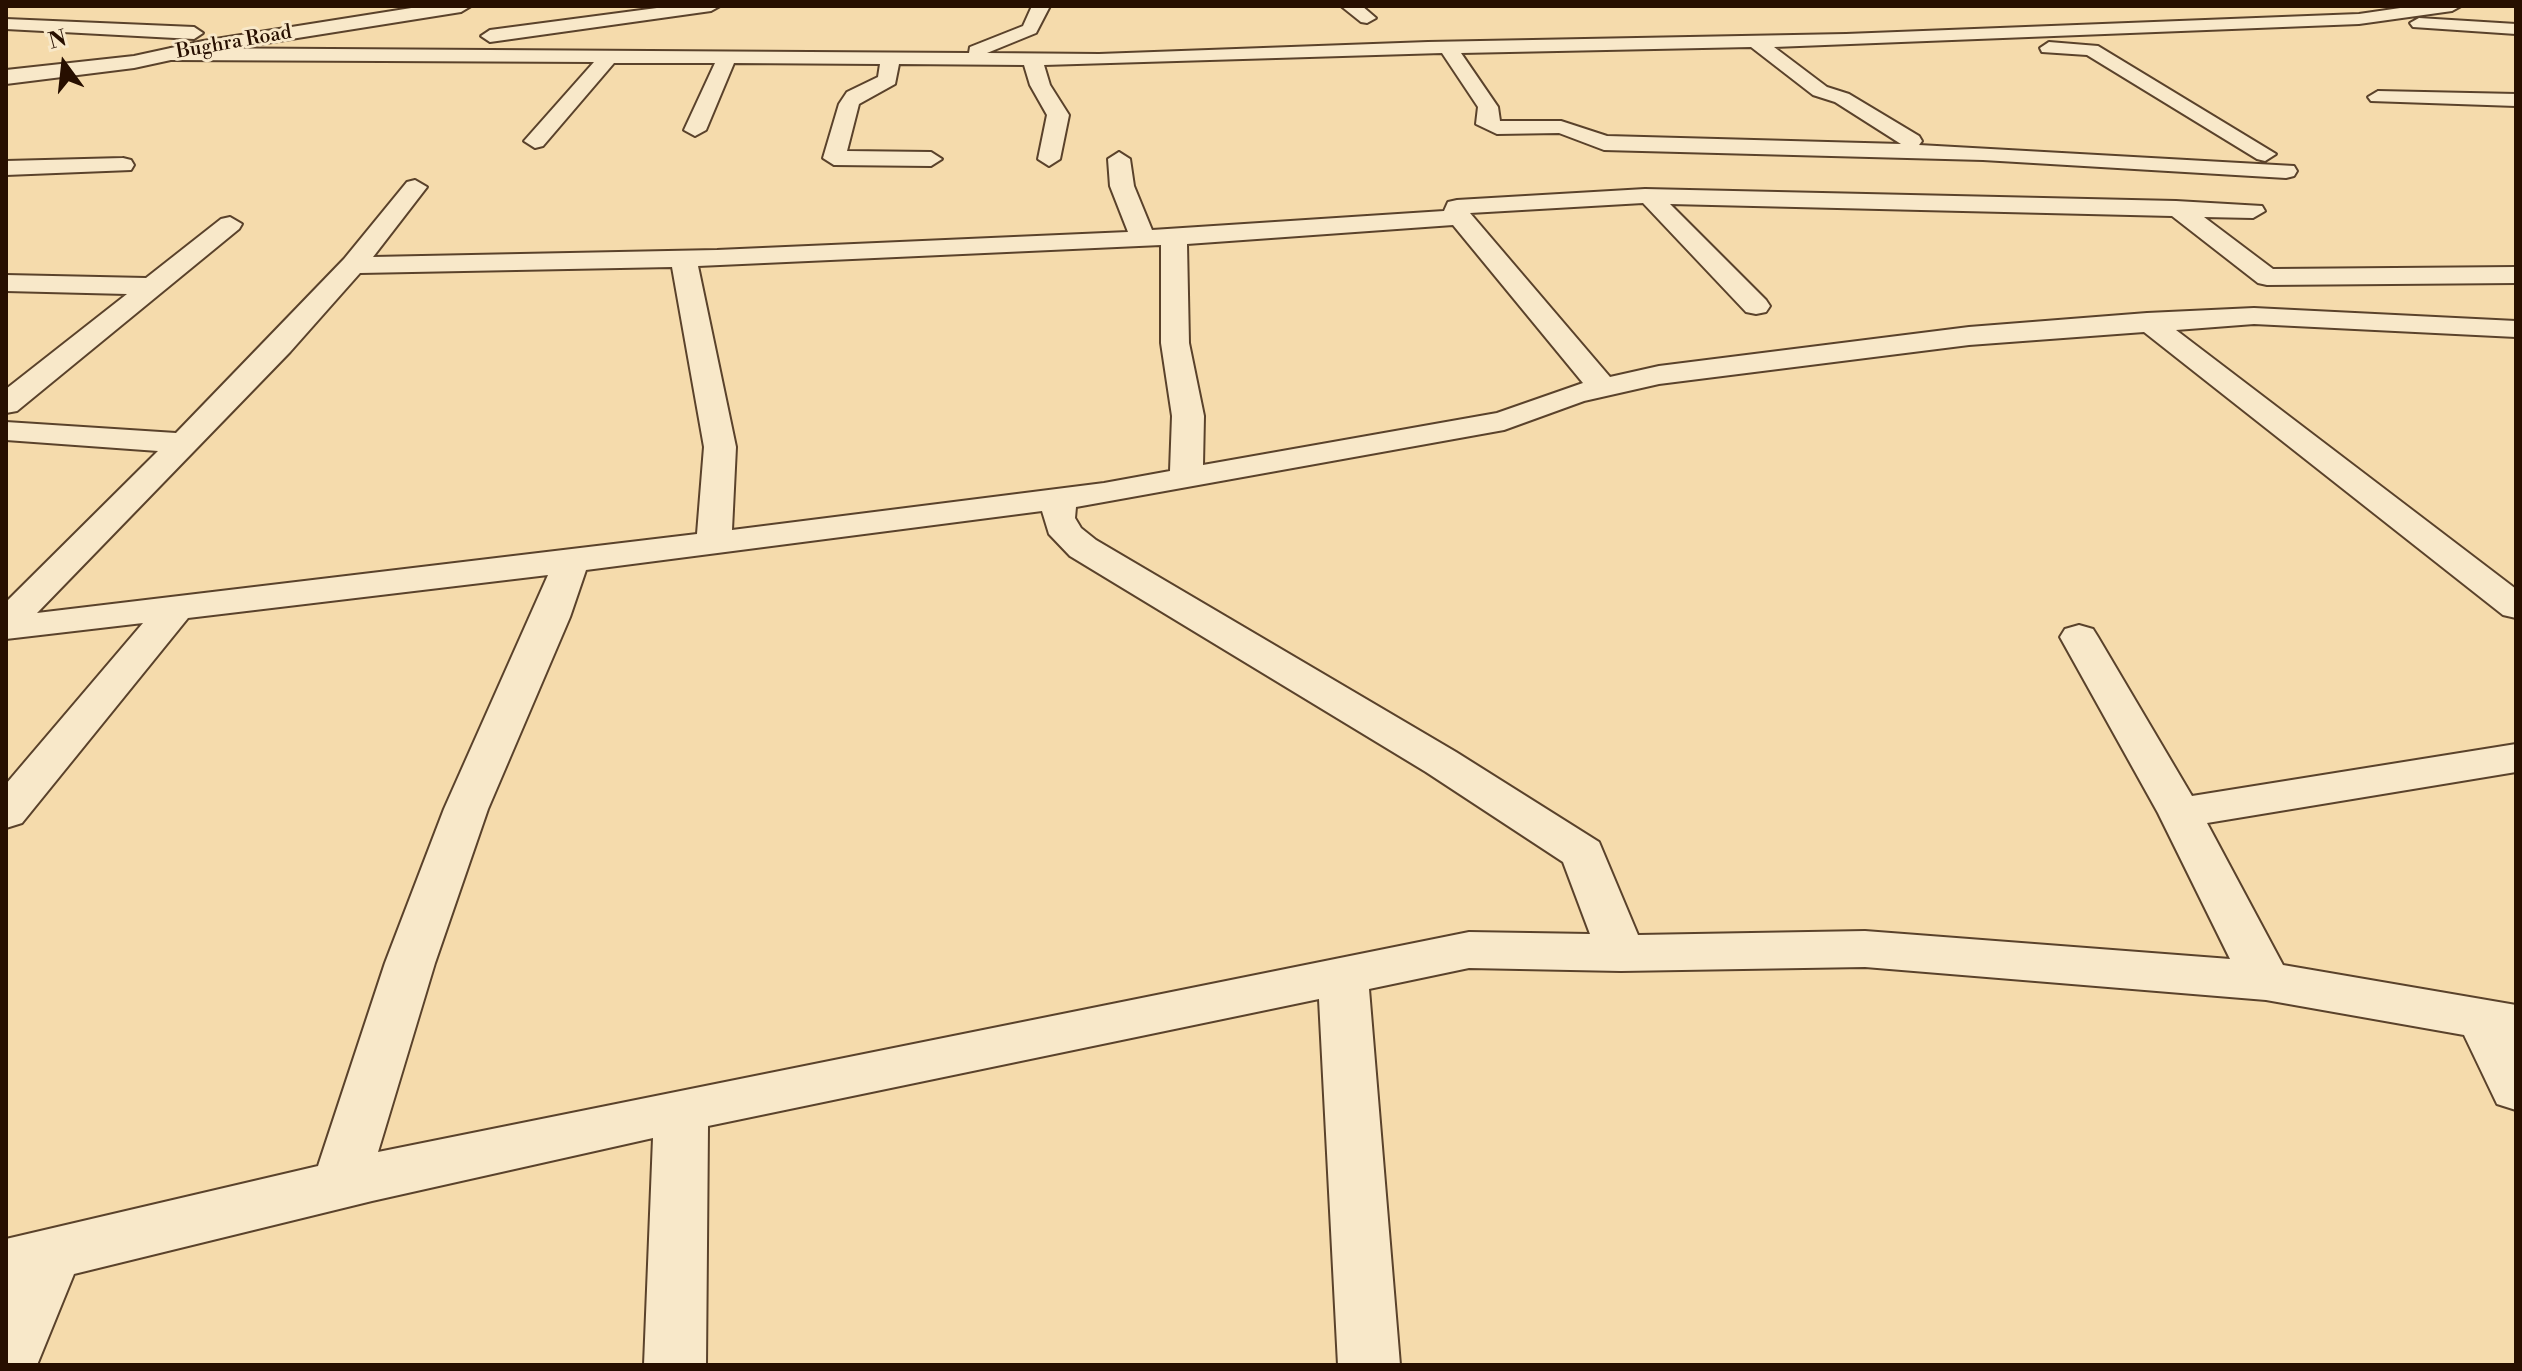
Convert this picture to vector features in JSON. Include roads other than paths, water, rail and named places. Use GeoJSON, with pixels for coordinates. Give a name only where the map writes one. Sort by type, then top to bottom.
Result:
{"type":"FeatureCollection","features":[{"type":"Feature","properties":{"kind":"street","name":"Bughra Road"},"geometry":{"type":"LineString","coordinates":[[7,77],[125,63],[216,45],[461,6]]}},
{"type":"Feature","properties":{"kind":"street"},"geometry":{"type":"LineString","coordinates":[[343,56],[711,6]]}},
{"type":"Feature","properties":{"kind":"street"},"geometry":{"type":"LineString","coordinates":[[967,57],[1030,29],[1041,6]]}},
{"type":"Feature","properties":{"kind":"street"},"geometry":{"type":"LineString","coordinates":[[1350,6],[1367,18]]}},
{"type":"Feature","properties":{"kind":"street"},"geometry":{"type":"LineString","coordinates":[[2229,6],[2264,22]]}},
{"type":"Feature","properties":{"kind":"street"},"geometry":{"type":"LineString","coordinates":[[2359,19],[2452,6]]}},
{"type":"Feature","properties":{"kind":"street"},"geometry":{"type":"LineString","coordinates":[[122,9],[194,33],[216,45]]}},
{"type":"Feature","properties":{"kind":"street"},"geometry":{"type":"LineString","coordinates":[[171,54],[1099,60],[1914,37],[2359,19],[2516,29]]}},
{"type":"Feature","properties":{"kind":"street"},"geometry":{"type":"LineString","coordinates":[[6,24],[194,33]]}},
{"type":"Feature","properties":{"kind":"street"},"geometry":{"type":"LineString","coordinates":[[2486,27],[2516,39]]}},
{"type":"Feature","properties":{"kind":"street"},"geometry":{"type":"LineString","coordinates":[[1914,37],[1976,47],[2087,49],[2265,154]]}},
{"type":"Feature","properties":{"kind":"street"},"geometry":{"type":"LineString","coordinates":[[1754,41],[1820,91],[1842,98],[1911,141]]}},
{"type":"Feature","properties":{"kind":"street"},"geometry":{"type":"LineString","coordinates":[[1448,48],[1488,107],[1487,124],[1497,128],[1561,127],[1604,143],[1998,153],[2286,171]]}},
{"type":"Feature","properties":{"kind":"street"},"geometry":{"type":"LineString","coordinates":[[535,141],[609,57]]}},
{"type":"Feature","properties":{"kind":"street"},"geometry":{"type":"LineString","coordinates":[[695,130],[727,57]]}},
{"type":"Feature","properties":{"kind":"street"},"geometry":{"type":"LineString","coordinates":[[890,57],[888,80],[854,96],[849,104],[834,158],[931,159]]}},
{"type":"Feature","properties":{"kind":"street"},"geometry":{"type":"LineString","coordinates":[[1032,59],[1040,85],[1058,115],[1049,159]]}},
{"type":"Feature","properties":{"kind":"street"},"geometry":{"type":"LineString","coordinates":[[2378,97],[2516,100]]}},
{"type":"Feature","properties":{"kind":"street"},"geometry":{"type":"LineString","coordinates":[[1119,159],[1122,186],[1143,238]]}},
{"type":"Feature","properties":{"kind":"street"},"geometry":{"type":"LineString","coordinates":[[6,168],[123,165]]}},
{"type":"Feature","properties":{"kind":"street"},"geometry":{"type":"LineString","coordinates":[[6,626],[280,346],[353,265],[415,187]]}},
{"type":"Feature","properties":{"kind":"street"},"geometry":{"type":"LineString","coordinates":[[1650,197],[1756,306]]}},
{"type":"Feature","properties":{"kind":"street"},"geometry":{"type":"LineString","coordinates":[[1602,387],[1460,217],[1457,207],[1650,197],[2253,211]]}},
{"type":"Feature","properties":{"kind":"street"},"geometry":{"type":"LineString","coordinates":[[2176,208],[2267,277],[2516,275]]}},
{"type":"Feature","properties":{"kind":"street"},"geometry":{"type":"LineString","coordinates":[[353,265],[683,258],[1174,237],[1460,217]]}},
{"type":"Feature","properties":{"kind":"street"},"geometry":{"type":"LineString","coordinates":[[6,404],[230,224]]}},
{"type":"Feature","properties":{"kind":"street"},"geometry":{"type":"LineString","coordinates":[[1174,237],[1175,343],[1188,416],[1185,433],[1187,477]]}},
{"type":"Feature","properties":{"kind":"street"},"geometry":{"type":"LineString","coordinates":[[683,258],[720,447],[714,542]]}},
{"type":"Feature","properties":{"kind":"street"},"geometry":{"type":"LineString","coordinates":[[6,283],[151,286]]}},
{"type":"Feature","properties":{"kind":"street"},"geometry":{"type":"LineString","coordinates":[[6,626],[175,609],[1060,499],[1504,421],[1602,387],[1659,375],[1969,336],[2147,321],[2254,316],[2516,329]]}},
{"type":"Feature","properties":{"kind":"street"},"geometry":{"type":"LineString","coordinates":[[2147,321],[2516,607]]}},
{"type":"Feature","properties":{"kind":"street"},"geometry":{"type":"LineString","coordinates":[[6,431],[183,443]]}},
{"type":"Feature","properties":{"kind":"street"},"geometry":{"type":"LineString","coordinates":[[1060,499],[1058,518],[1066,534],[1083,548],[1441,762],[1583,853],[1621,953]]}},
{"type":"Feature","properties":{"kind":"street"},"geometry":{"type":"LineString","coordinates":[[340,1185],[410,963],[466,809],[551,617],[571,561]]}},
{"type":"Feature","properties":{"kind":"street"},"geometry":{"type":"LineString","coordinates":[[6,813],[175,609]]}},
{"type":"Feature","properties":{"kind":"street"},"geometry":{"type":"LineString","coordinates":[[2079,637],[2180,813],[2266,981]]}},
{"type":"Feature","properties":{"kind":"street"},"geometry":{"type":"LineString","coordinates":[[2180,813],[2516,758]]}},
{"type":"Feature","properties":{"kind":"street"},"geometry":{"type":"LineString","coordinates":[[6,1365],[30,1259],[340,1185],[681,1110],[1469,950],[1621,953],[1865,949],[2266,981],[2500,1024],[2516,1089]]}},
{"type":"Feature","properties":{"kind":"street"},"geometry":{"type":"LineString","coordinates":[[1343,976],[1369,1365]]}},
{"type":"Feature","properties":{"kind":"street"},"geometry":{"type":"LineString","coordinates":[[675,1365],[681,1110]]}}]}
